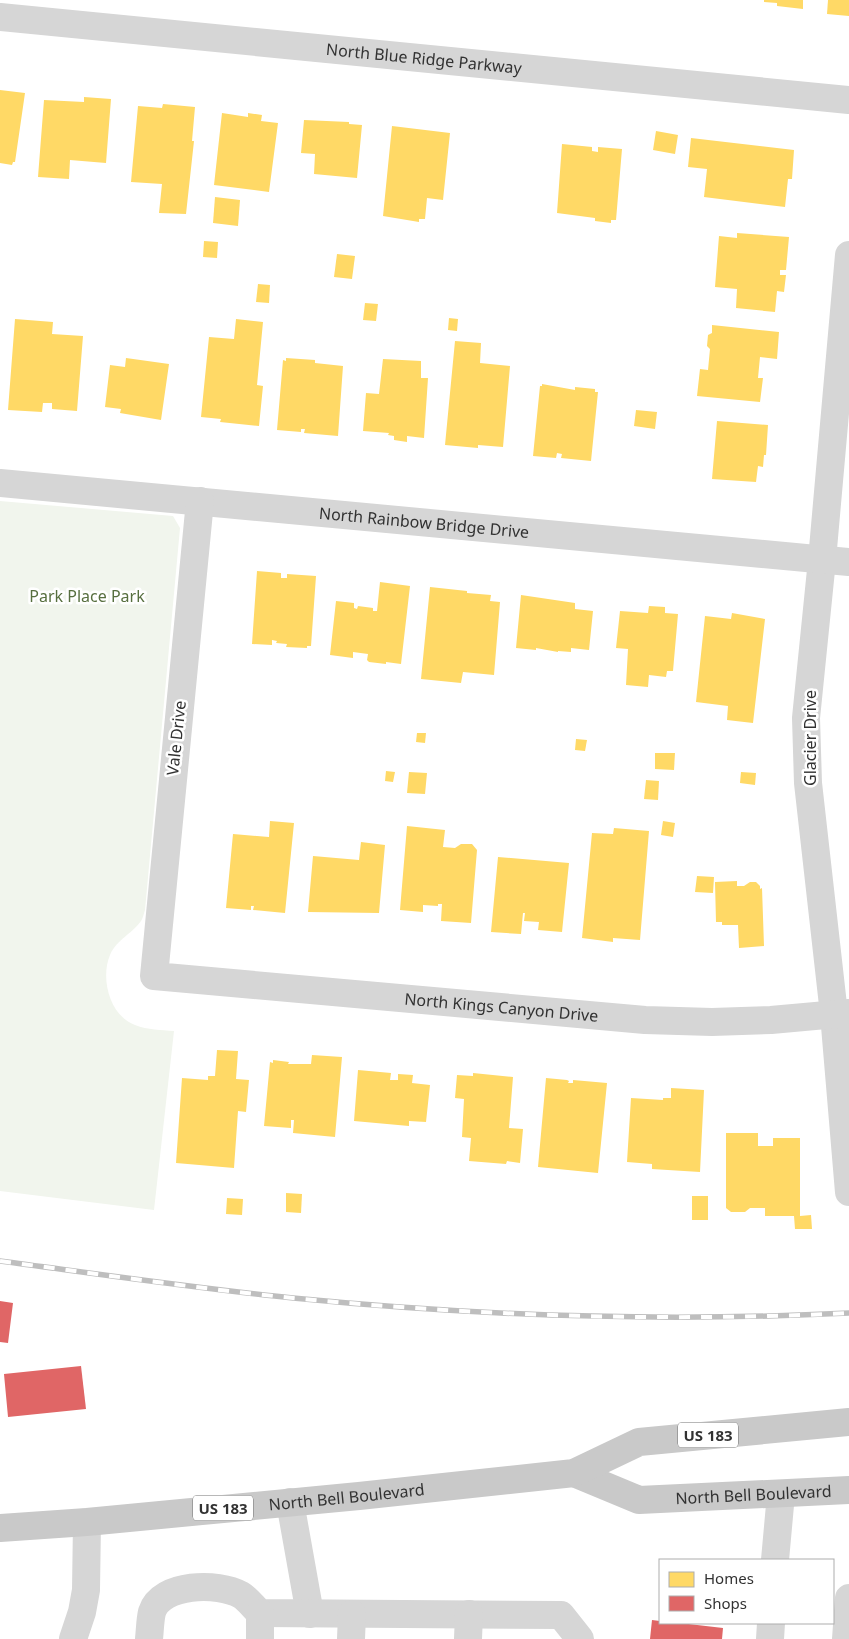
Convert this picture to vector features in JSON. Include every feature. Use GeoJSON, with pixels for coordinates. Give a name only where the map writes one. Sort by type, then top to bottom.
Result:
{"type":"FeatureCollection","features":[{"type":"Feature","properties":{"kind":"main road","name":"North Bell Boulevard"},"geometry":{"type":"LineString","coordinates":[[0,1528],[86,1522],[574,1473],[639,1442],[849,1422]]}},
{"type":"Feature","properties":{"kind":"main road","name":"North Bell Boulevard"},"geometry":{"type":"LineString","coordinates":[[574,1473],[639,1500],[849,1490]]}},
{"type":"Feature","properties":{"kind":"street","name":"North Blue Ridge Parkway"},"geometry":{"type":"LineString","coordinates":[[0,17],[849,100]]}},
{"type":"Feature","properties":{"kind":"street","name":"Glacier Drive"},"geometry":{"type":"LineString","coordinates":[[849,254],[806,718],[808,784],[841,1014],[849,1192]]}},
{"type":"Feature","properties":{"kind":"street","name":"North Rainbow Bridge Drive"},"geometry":{"type":"LineString","coordinates":[[0,483],[849,562]]}},
{"type":"Feature","properties":{"kind":"street","name":"Vale Drive"},"geometry":{"type":"LineString","coordinates":[[154,976],[200,501]]}},
{"type":"Feature","properties":{"kind":"street","name":"North Kings Canyon Drive"},"geometry":{"type":"LineString","coordinates":[[154,976],[646,1020],[712,1022],[771,1020],[841,1014]]}},
{"type":"Feature","properties":{"kind":"street"},"geometry":{"type":"LineString","coordinates":[[775,1559],[781,1494]]}},
{"type":"Feature","properties":{"kind":"street"},"geometry":{"type":"LineString","coordinates":[[290,1502],[310,1614]]}},
{"type":"Feature","properties":{"kind":"street"},"geometry":{"type":"LineString","coordinates":[[73,1639],[82,1612],[86,1590],[86,1522]]}},
{"type":"Feature","properties":{"kind":"street"},"geometry":{"type":"LineString","coordinates":[[149,1639],[152,1611],[163,1596],[184,1589],[212,1586],[241,1595],[260,1626],[310,1614],[352,1626],[469,1626],[561,1615],[580,1639]]}},
{"type":"Feature","properties":{"kind":"street"},"geometry":{"type":"LineString","coordinates":[[846,1639],[849,1598]]}},
{"type":"Feature","properties":{"kind":"street"},"geometry":{"type":"LineString","coordinates":[[770,1639],[771,1624]]}},
{"type":"Feature","properties":{"kind":"green space","name":"Park Place Park"},"geometry":{"type":"Polygon","coordinates":[[[0,501],[173,516],[180,528],[145,910],[142,920],[113,949],[107,965],[106,975],[109,996],[113,1005],[126,1020],[145,1028],[174,1031],[154,1210],[0,1191],[0,501]]]}},
{"type":"Feature","properties":{"kind":"building: Homes"},"geometry":{"type":"Polygon","coordinates":[[[764,0],[803,0],[803,9],[777,6],[777,3],[764,2],[764,0]]]}},
{"type":"Feature","properties":{"kind":"building: Homes"},"geometry":{"type":"Polygon","coordinates":[[[828,0],[849,0],[849,16],[827,14],[828,0]]]}},
{"type":"Feature","properties":{"kind":"building: Homes"},"geometry":{"type":"Polygon","coordinates":[[[0,90],[25,93],[15,162],[12,165],[0,163],[0,90]]]}},
{"type":"Feature","properties":{"kind":"building: Homes"},"geometry":{"type":"Polygon","coordinates":[[[84,97],[111,99],[106,163],[70,160],[69,179],[38,177],[44,100],[84,102],[84,97]]]}},
{"type":"Feature","properties":{"kind":"building: Homes"},"geometry":{"type":"Polygon","coordinates":[[[163,104],[195,107],[192,141],[194,141],[186,214],[159,213],[162,184],[131,182],[138,106],[162,108],[163,104]]]}},
{"type":"Feature","properties":{"kind":"building: Homes"},"geometry":{"type":"Polygon","coordinates":[[[222,113],[248,117],[248,113],[262,115],[261,121],[278,123],[269,192],[214,185],[222,113]]]}},
{"type":"Feature","properties":{"kind":"building: Homes"},"geometry":{"type":"Polygon","coordinates":[[[304,120],[349,122],[349,124],[362,125],[357,178],[314,174],[315,154],[301,153],[304,120]]]}},
{"type":"Feature","properties":{"kind":"building: Homes"},"geometry":{"type":"Polygon","coordinates":[[[392,126],[450,133],[443,200],[427,198],[425,219],[419,219],[419,222],[383,216],[392,126]]]}},
{"type":"Feature","properties":{"kind":"building: Homes"},"geometry":{"type":"Polygon","coordinates":[[[656,131],[678,135],[675,154],[653,150],[656,131]]]}},
{"type":"Feature","properties":{"kind":"building: Homes"},"geometry":{"type":"Polygon","coordinates":[[[691,138],[794,150],[792,179],[788,179],[785,207],[704,197],[707,169],[688,167],[691,138]]]}},
{"type":"Feature","properties":{"kind":"building: Homes"},"geometry":{"type":"Polygon","coordinates":[[[562,144],[592,147],[592,151],[598,152],[598,147],[622,149],[616,220],[611,220],[611,223],[595,221],[595,218],[557,213],[562,144]]]}},
{"type":"Feature","properties":{"kind":"building: Homes"},"geometry":{"type":"Polygon","coordinates":[[[215,197],[240,200],[238,226],[213,223],[215,197]]]}},
{"type":"Feature","properties":{"kind":"building: Homes"},"geometry":{"type":"Polygon","coordinates":[[[737,233],[789,237],[786,270],[780,270],[780,275],[786,275],[784,292],[777,291],[775,312],[736,308],[737,289],[715,287],[719,236],[737,238],[737,233]]]}},
{"type":"Feature","properties":{"kind":"building: Homes"},"geometry":{"type":"Polygon","coordinates":[[[204,241],[218,242],[217,258],[203,257],[204,241]]]}},
{"type":"Feature","properties":{"kind":"building: Homes"},"geometry":{"type":"Polygon","coordinates":[[[337,254],[355,256],[352,279],[334,277],[337,254]]]}},
{"type":"Feature","properties":{"kind":"building: Homes"},"geometry":{"type":"Polygon","coordinates":[[[258,284],[270,285],[269,303],[256,302],[258,284]]]}},
{"type":"Feature","properties":{"kind":"building: Homes"},"geometry":{"type":"Polygon","coordinates":[[[365,303],[378,304],[376,321],[363,320],[365,303]]]}},
{"type":"Feature","properties":{"kind":"building: Homes"},"geometry":{"type":"Polygon","coordinates":[[[449,318],[458,319],[457,331],[448,330],[449,318]]]}},
{"type":"Feature","properties":{"kind":"building: Homes"},"geometry":{"type":"Polygon","coordinates":[[[15,319],[53,322],[52,334],[83,336],[77,411],[52,409],[52,403],[43,403],[42,412],[8,410],[15,319]]]}},
{"type":"Feature","properties":{"kind":"building: Homes"},"geometry":{"type":"Polygon","coordinates":[[[236,319],[263,322],[257,385],[263,386],[259,426],[220,422],[221,419],[201,417],[209,337],[234,339],[236,319]]]}},
{"type":"Feature","properties":{"kind":"building: Homes"},"geometry":{"type":"Polygon","coordinates":[[[712,325],[779,332],[777,359],[760,357],[758,378],[763,378],[760,402],[697,396],[700,369],[708,370],[710,349],[707,346],[708,335],[712,333],[712,325]]]}},
{"type":"Feature","properties":{"kind":"building: Homes"},"geometry":{"type":"Polygon","coordinates":[[[455,341],[481,343],[480,363],[510,366],[503,447],[478,445],[478,448],[445,445],[455,341]]]}},
{"type":"Feature","properties":{"kind":"building: Homes"},"geometry":{"type":"Polygon","coordinates":[[[126,358],[169,364],[161,420],[120,413],[121,409],[105,407],[110,365],[125,367],[126,358]]]}},
{"type":"Feature","properties":{"kind":"building: Homes"},"geometry":{"type":"Polygon","coordinates":[[[286,358],[315,360],[315,363],[343,366],[338,436],[304,433],[305,429],[301,429],[301,432],[277,430],[283,360],[286,361],[286,358]]]}},
{"type":"Feature","properties":{"kind":"building: Homes"},"geometry":{"type":"Polygon","coordinates":[[[383,359],[421,361],[421,378],[428,378],[424,438],[407,436],[407,442],[394,440],[394,436],[388,435],[389,433],[363,431],[366,393],[379,394],[383,359]]]}},
{"type":"Feature","properties":{"kind":"building: Homes"},"geometry":{"type":"Polygon","coordinates":[[[542,384],[575,390],[575,387],[595,389],[595,392],[598,392],[591,461],[561,458],[562,454],[557,453],[556,458],[533,456],[540,386],[542,384]]]}},
{"type":"Feature","properties":{"kind":"building: Homes"},"geometry":{"type":"Polygon","coordinates":[[[636,410],[657,412],[655,429],[634,426],[636,410]]]}},
{"type":"Feature","properties":{"kind":"building: Homes"},"geometry":{"type":"Polygon","coordinates":[[[717,421],[768,425],[766,455],[764,455],[763,467],[758,466],[756,482],[712,479],[717,421]]]}},
{"type":"Feature","properties":{"kind":"building: Homes"},"geometry":{"type":"Polygon","coordinates":[[[257,571],[281,573],[281,578],[287,578],[287,574],[316,576],[311,646],[307,646],[307,648],[286,647],[287,644],[276,643],[277,641],[272,640],[272,645],[252,644],[257,571]]]}},
{"type":"Feature","properties":{"kind":"building: Homes"},"geometry":{"type":"Polygon","coordinates":[[[380,582],[410,586],[401,664],[369,662],[367,660],[368,654],[353,652],[353,658],[330,655],[336,601],[354,603],[354,608],[357,609],[358,606],[373,608],[373,611],[377,611],[380,582]]]}},
{"type":"Feature","properties":{"kind":"building: Homes"},"geometry":{"type":"Polygon","coordinates":[[[430,587],[491,595],[490,601],[500,602],[494,675],[463,672],[461,683],[421,679],[430,587]]]}},
{"type":"Feature","properties":{"kind":"building: Homes"},"geometry":{"type":"Polygon","coordinates":[[[521,595],[575,603],[575,609],[593,611],[589,650],[571,648],[571,652],[558,652],[536,648],[536,650],[516,648],[521,595]]]}},
{"type":"Feature","properties":{"kind":"building: Homes"},"geometry":{"type":"Polygon","coordinates":[[[649,606],[665,607],[665,613],[678,614],[673,671],[667,671],[666,677],[649,675],[648,687],[626,685],[628,649],[616,648],[620,611],[648,613],[649,606]]]}},
{"type":"Feature","properties":{"kind":"building: Homes"},"geometry":{"type":"Polygon","coordinates":[[[732,613],[765,619],[753,723],[727,720],[728,706],[696,702],[705,616],[731,619],[732,613]]]}},
{"type":"Feature","properties":{"kind":"building: Homes"},"geometry":{"type":"Polygon","coordinates":[[[417,733],[426,733],[425,743],[416,742],[417,733]]]}},
{"type":"Feature","properties":{"kind":"building: Homes"},"geometry":{"type":"Polygon","coordinates":[[[576,739],[587,740],[585,751],[575,750],[576,739]]]}},
{"type":"Feature","properties":{"kind":"building: Homes"},"geometry":{"type":"Polygon","coordinates":[[[655,753],[675,753],[674,770],[655,769],[655,753]]]}},
{"type":"Feature","properties":{"kind":"building: Homes"},"geometry":{"type":"Polygon","coordinates":[[[386,771],[395,772],[393,782],[385,781],[386,771]]]}},
{"type":"Feature","properties":{"kind":"building: Homes"},"geometry":{"type":"Polygon","coordinates":[[[409,772],[427,773],[425,794],[407,793],[409,772]]]}},
{"type":"Feature","properties":{"kind":"building: Homes"},"geometry":{"type":"Polygon","coordinates":[[[741,772],[756,773],[755,785],[740,783],[741,772]]]}},
{"type":"Feature","properties":{"kind":"building: Homes"},"geometry":{"type":"Polygon","coordinates":[[[646,780],[659,781],[658,800],[644,799],[646,780]]]}},
{"type":"Feature","properties":{"kind":"building: Homes"},"geometry":{"type":"Polygon","coordinates":[[[270,821],[294,823],[285,913],[253,910],[254,906],[251,906],[251,910],[226,908],[233,834],[269,837],[270,821]]]}},
{"type":"Feature","properties":{"kind":"building: Homes"},"geometry":{"type":"Polygon","coordinates":[[[663,821],[675,823],[673,837],[661,835],[663,821]]]}},
{"type":"Feature","properties":{"kind":"building: Homes"},"geometry":{"type":"Polygon","coordinates":[[[407,826],[445,830],[443,847],[455,848],[461,844],[472,844],[477,850],[471,923],[441,921],[442,904],[438,904],[438,906],[423,905],[423,912],[400,910],[407,826]]]}},
{"type":"Feature","properties":{"kind":"building: Homes"},"geometry":{"type":"Polygon","coordinates":[[[614,828],[649,831],[640,940],[613,938],[613,942],[582,938],[592,833],[613,834],[614,828]]]}},
{"type":"Feature","properties":{"kind":"building: Homes"},"geometry":{"type":"Polygon","coordinates":[[[361,842],[385,845],[379,913],[308,912],[313,856],[359,860],[361,842]]]}},
{"type":"Feature","properties":{"kind":"building: Homes"},"geometry":{"type":"Polygon","coordinates":[[[498,857],[569,863],[562,932],[538,930],[539,922],[524,921],[525,913],[523,913],[521,934],[491,932],[498,857]]]}},
{"type":"Feature","properties":{"kind":"building: Homes"},"geometry":{"type":"Polygon","coordinates":[[[697,876],[714,877],[713,893],[695,892],[697,876]]]}},
{"type":"Feature","properties":{"kind":"building: Homes"},"geometry":{"type":"Polygon","coordinates":[[[737,881],[737,886],[756,882],[760,889],[762,888],[764,946],[739,948],[738,925],[722,925],[722,922],[716,922],[715,882],[737,881]]]}},
{"type":"Feature","properties":{"kind":"building: Homes"},"geometry":{"type":"Polygon","coordinates":[[[217,1050],[238,1051],[236,1079],[249,1080],[246,1112],[238,1111],[234,1168],[176,1163],[182,1078],[208,1080],[208,1076],[215,1076],[217,1050]]]}},
{"type":"Feature","properties":{"kind":"building: Homes"},"geometry":{"type":"Polygon","coordinates":[[[312,1055],[342,1057],[335,1137],[293,1133],[294,1120],[291,1120],[291,1128],[264,1126],[270,1062],[273,1063],[273,1060],[289,1062],[288,1064],[311,1064],[312,1055]]]}},
{"type":"Feature","properties":{"kind":"building: Homes"},"geometry":{"type":"Polygon","coordinates":[[[358,1070],[391,1073],[390,1080],[398,1080],[398,1074],[413,1075],[412,1083],[430,1085],[426,1122],[409,1121],[409,1126],[354,1121],[358,1070]]]}},
{"type":"Feature","properties":{"kind":"building: Homes"},"geometry":{"type":"Polygon","coordinates":[[[473,1073],[513,1077],[509,1128],[523,1129],[520,1163],[507,1161],[506,1164],[469,1161],[471,1138],[462,1137],[464,1099],[455,1098],[457,1075],[473,1076],[473,1073]]]}},
{"type":"Feature","properties":{"kind":"building: Homes"},"geometry":{"type":"Polygon","coordinates":[[[546,1078],[567,1080],[569,1081],[568,1083],[573,1083],[573,1080],[607,1083],[598,1173],[538,1167],[546,1078]]]}},
{"type":"Feature","properties":{"kind":"building: Homes"},"geometry":{"type":"Polygon","coordinates":[[[671,1088],[704,1090],[700,1172],[652,1169],[652,1164],[627,1162],[631,1098],[663,1100],[663,1098],[671,1098],[671,1088]]]}},
{"type":"Feature","properties":{"kind":"building: Homes"},"geometry":{"type":"Polygon","coordinates":[[[726,1133],[758,1133],[758,1146],[773,1146],[773,1138],[800,1138],[800,1216],[811,1215],[812,1229],[795,1229],[794,1216],[765,1216],[765,1208],[750,1208],[745,1212],[731,1212],[726,1208],[726,1133]]]}},
{"type":"Feature","properties":{"kind":"building: Homes"},"geometry":{"type":"Polygon","coordinates":[[[286,1193],[302,1194],[301,1213],[286,1212],[286,1193]]]}},
{"type":"Feature","properties":{"kind":"building: Homes"},"geometry":{"type":"Polygon","coordinates":[[[692,1196],[708,1196],[708,1220],[692,1220],[692,1196]]]}},
{"type":"Feature","properties":{"kind":"building: Homes"},"geometry":{"type":"Polygon","coordinates":[[[227,1198],[243,1199],[242,1215],[226,1214],[227,1198]]]}},
{"type":"Feature","properties":{"kind":"building: Shops"},"geometry":{"type":"Polygon","coordinates":[[[0,1301],[13,1303],[8,1343],[0,1342],[0,1301]]]}},
{"type":"Feature","properties":{"kind":"building: Shops"},"geometry":{"type":"Polygon","coordinates":[[[81,1366],[86,1409],[8,1417],[4,1374],[81,1366]]]}},
{"type":"Feature","properties":{"kind":"building: Shops"},"geometry":{"type":"Polygon","coordinates":[[[652,1620],[659,1621],[659,1624],[689,1624],[723,1628],[722,1639],[650,1639],[652,1620]]]}},
{"type":"Feature","properties":{"kind":"railway"},"geometry":{"type":"LineString","coordinates":[[0,1261],[256,1294],[432,1309],[571,1316],[641,1317],[780,1316],[849,1313]]}}]}
